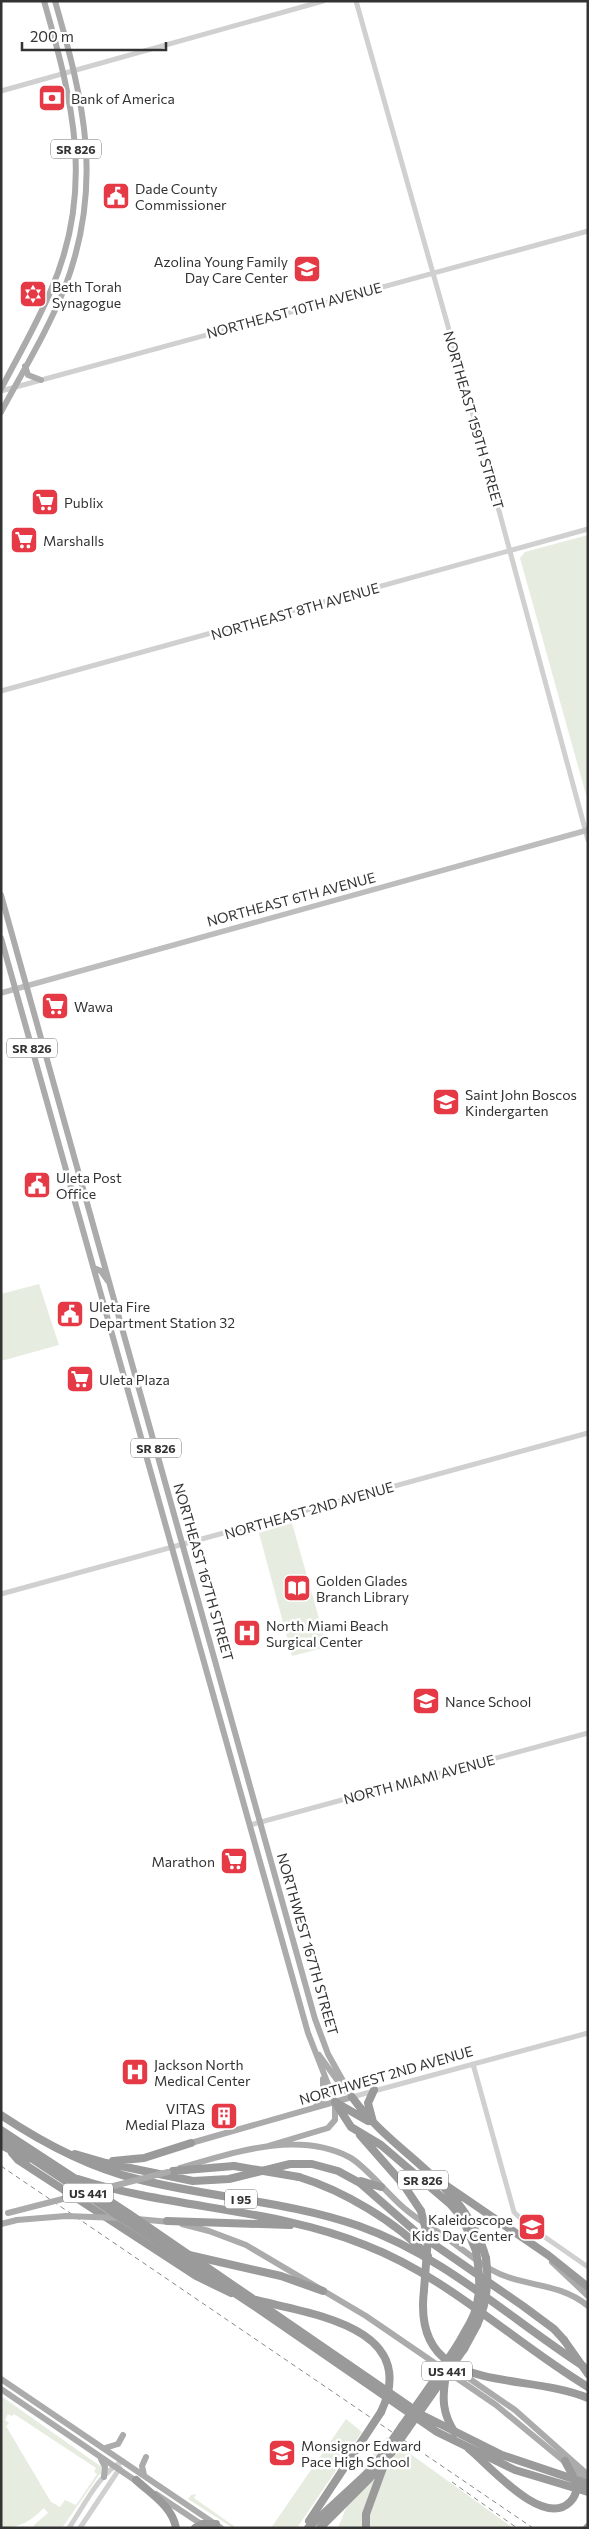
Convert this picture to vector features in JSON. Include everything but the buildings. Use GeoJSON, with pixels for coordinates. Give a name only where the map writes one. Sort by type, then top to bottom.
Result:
{"type":"FeatureCollection","features":[{"type":"Feature","properties":{"kind":"highway"},"geometry":{"type":"LineString","coordinates":[[374,2090],[368,2103],[374,2124]]}},
{"type":"Feature","properties":{"kind":"highway","name":"SR 826"},"geometry":{"type":"LineString","coordinates":[[352,2097],[374,2124],[436,2178],[474,2223],[486,2258],[487,2288],[484,2308],[440,2383]]}},
{"type":"Feature","properties":{"kind":"highway","name":"SR 826"},"geometry":{"type":"LineString","coordinates":[[335,2102],[351,2127],[381,2145],[450,2204],[466,2224],[476,2251],[479,2277],[479,2297],[474,2323]]}},
{"type":"Feature","properties":{"kind":"highway"},"geometry":{"type":"LineString","coordinates":[[335,2102],[374,2124]]}},
{"type":"Feature","properties":{"kind":"highway","name":"I 95"},"geometry":{"type":"LineString","coordinates":[[1,2115],[89,2164],[135,2179],[305,2210],[379,2234],[434,2262],[588,2370]]}},
{"type":"Feature","properties":{"kind":"highway"},"geometry":{"type":"LineString","coordinates":[[351,2127],[404,2184],[421,2211],[428,2238],[422,2312],[425,2328],[436,2352],[445,2360],[480,2375],[588,2398]]}},
{"type":"Feature","properties":{"kind":"highway"},"geometry":{"type":"LineString","coordinates":[[1,2130],[128,2213],[422,2414],[502,2455],[588,2482]]}},
{"type":"Feature","properties":{"kind":"highway"},"geometry":{"type":"LineString","coordinates":[[1,2138],[257,2308],[436,2432],[515,2470],[588,2492]]}},
{"type":"Feature","properties":{"kind":"highway"},"geometry":{"type":"LineString","coordinates":[[101,2161],[141,2159],[191,2143]]}},
{"type":"Feature","properties":{"kind":"highway","name":"I 95"},"geometry":{"type":"LineString","coordinates":[[1,2145],[55,2171],[118,2191],[297,2224],[350,2239],[419,2270],[588,2387]]}},
{"type":"Feature","properties":{"kind":"highway"},"geometry":{"type":"LineString","coordinates":[[10,2150],[18,2160],[196,2276],[224,2290],[253,2300],[326,2316],[344,2323],[362,2334],[377,2348],[387,2367],[389,2387],[381,2412],[307,2525]]}},
{"type":"Feature","properties":{"kind":"highway"},"geometry":{"type":"LineString","coordinates":[[66,2152],[192,2181],[229,2179],[283,2165],[303,2163],[330,2168],[360,2183],[416,2232],[554,2329],[588,2374]]}},
{"type":"Feature","properties":{"kind":"highway"},"geometry":{"type":"LineString","coordinates":[[170,2172],[234,2166],[299,2177],[332,2189],[357,2202],[415,2243],[434,2262]]}},
{"type":"Feature","properties":{"kind":"highway"},"geometry":{"type":"LineString","coordinates":[[347,2176],[380,2187]]}},
{"type":"Feature","properties":{"kind":"highway"},"geometry":{"type":"LineString","coordinates":[[436,2178],[548,2255],[588,2287]]}},
{"type":"Feature","properties":{"kind":"highway"},"geometry":{"type":"LineString","coordinates":[[167,2221],[230,2222],[282,2227],[297,2224]]}},
{"type":"Feature","properties":{"kind":"highway"},"geometry":{"type":"LineString","coordinates":[[136,2236],[186,2254],[281,2276],[323,2291]]}},
{"type":"Feature","properties":{"kind":"highway","name":"SR 826"},"geometry":{"type":"LineString","coordinates":[[307,2525],[374,2467],[388,2451],[446,2375],[461,2346]]}},
{"type":"Feature","properties":{"kind":"highway"},"geometry":{"type":"LineString","coordinates":[[440,2383],[446,2416],[462,2443],[525,2498],[550,2509],[560,2508],[571,2502],[576,2491],[576,2482],[565,2461]]}},
{"type":"Feature","properties":{"kind":"highway","name":"SR 826"},"geometry":{"type":"LineString","coordinates":[[366,2528],[366,2514],[388,2451]]}},
{"type":"Feature","properties":{"kind":"highway"},"geometry":{"type":"LineString","coordinates":[[320,2528],[385,2461]]}},
{"type":"Feature","properties":{"kind":"highway"},"geometry":{"type":"LineString","coordinates":[[136,2480],[165,2506],[172,2515],[176,2528]]}},
{"type":"Feature","properties":{"kind":"highway"},"geometry":{"type":"LineString","coordinates":[[201,2526],[218,2526]]}},
{"type":"Feature","properties":{"kind":"main road","name":"SR 826"},"geometry":{"type":"LineString","coordinates":[[1,390],[52,289],[70,226],[76,191],[77,157],[75,127],[64,73],[44,1]]}},
{"type":"Feature","properties":{"kind":"main road","name":"SR 826"},"geometry":{"type":"LineString","coordinates":[[1,412],[65,286],[83,219],[88,154],[84,116],[75,71],[56,1]]}},
{"type":"Feature","properties":{"kind":"main road"},"geometry":{"type":"LineString","coordinates":[[25,366],[28,375],[41,380]]}},
{"type":"Feature","properties":{"kind":"main road","name":"NORTHEAST 6TH AVENUE"},"geometry":{"type":"LineString","coordinates":[[1,993],[586,830]]}},
{"type":"Feature","properties":{"kind":"main road","name":"NORTHEAST 167TH STREET"},"geometry":{"type":"LineString","coordinates":[[1,895],[260,1822]]}},
{"type":"Feature","properties":{"kind":"main road","name":"NORTHEAST 167TH STREET"},"geometry":{"type":"LineString","coordinates":[[1,938],[250,1825]]}},
{"type":"Feature","properties":{"kind":"main road"},"geometry":{"type":"LineString","coordinates":[[51,1113],[58,1122],[66,1126]]}},
{"type":"Feature","properties":{"kind":"main road"},"geometry":{"type":"LineString","coordinates":[[55,1129],[62,1132],[70,1142]]}},
{"type":"Feature","properties":{"kind":"main road"},"geometry":{"type":"LineString","coordinates":[[90,1253],[99,1263],[105,1265]]}},
{"type":"Feature","properties":{"kind":"main road"},"geometry":{"type":"LineString","coordinates":[[94,1268],[101,1271],[111,1284]]}},
{"type":"Feature","properties":{"kind":"main road"},"geometry":{"type":"LineString","coordinates":[[129,1391],[138,1402],[144,1405]]}},
{"type":"Feature","properties":{"kind":"main road"},"geometry":{"type":"LineString","coordinates":[[133,1408],[140,1410],[150,1426]]}},
{"type":"Feature","properties":{"kind":"main road"},"geometry":{"type":"LineString","coordinates":[[206,1669],[215,1680],[222,1684]]}},
{"type":"Feature","properties":{"kind":"main road"},"geometry":{"type":"LineString","coordinates":[[211,1686],[226,1698]]}},
{"type":"Feature","properties":{"kind":"main road","name":"NORTHWEST 167TH STREET"},"geometry":{"type":"LineString","coordinates":[[260,1822],[320,2036],[338,2075],[352,2097]]}},
{"type":"Feature","properties":{"kind":"main road","name":"NORTHWEST 167TH STREET"},"geometry":{"type":"LineString","coordinates":[[250,1825],[312,2043],[335,2102]]}},
{"type":"Feature","properties":{"kind":"main road"},"geometry":{"type":"LineString","coordinates":[[284,1949],[299,1962]]}},
{"type":"Feature","properties":{"kind":"main road"},"geometry":{"type":"LineString","coordinates":[[312,2043],[339,2085],[352,2097]]}},
{"type":"Feature","properties":{"kind":"main road"},"geometry":{"type":"LineString","coordinates":[[314,2108],[323,2099],[323,2073]]}},
{"type":"Feature","properties":{"kind":"main road","name":"NORTHWEST 2ND AVENUE"},"geometry":{"type":"LineString","coordinates":[[191,2143],[352,2097]]}},
{"type":"Feature","properties":{"kind":"main road"},"geometry":{"type":"LineString","coordinates":[[268,2146],[328,2128],[334,2120],[335,2102]]}},
{"type":"Feature","properties":{"kind":"main road","name":"US 441"},"geometry":{"type":"LineString","coordinates":[[5,2214],[268,2146],[298,2144],[321,2146],[351,2158],[380,2187],[417,2219],[496,2273],[507,2278],[563,2290],[588,2306]]}},
{"type":"Feature","properties":{"kind":"main road","name":"US 441"},"geometry":{"type":"LineString","coordinates":[[1,2224],[17,2220],[58,2216],[167,2221],[209,2231],[241,2243],[371,2320],[461,2380],[516,2421],[588,2482]]}},
{"type":"Feature","properties":{"kind":"main road"},"geometry":{"type":"LineString","coordinates":[[540,2251],[588,2296]]}},
{"type":"Feature","properties":{"kind":"main road"},"geometry":{"type":"LineString","coordinates":[[445,2360],[515,2410],[588,2475]]}},
{"type":"Feature","properties":{"kind":"main road"},"geometry":{"type":"LineString","coordinates":[[1,2379],[218,2526]]}},
{"type":"Feature","properties":{"kind":"main road"},"geometry":{"type":"LineString","coordinates":[[1,2389],[201,2526]]}},
{"type":"Feature","properties":{"kind":"main road"},"geometry":{"type":"LineString","coordinates":[[105,2448],[118,2444],[123,2435]]}},
{"type":"Feature","properties":{"kind":"main road"},"geometry":{"type":"LineString","coordinates":[[99,2456],[105,2467],[104,2477]]}},
{"type":"Feature","properties":{"kind":"main road"},"geometry":{"type":"LineString","coordinates":[[144,2475],[142,2466],[146,2457]]}},
{"type":"Feature","properties":{"kind":"street"},"geometry":{"type":"LineString","coordinates":[[1,91],[323,1]]}},
{"type":"Feature","properties":{"kind":"street","name":"NORTHEAST 159TH STREET"},"geometry":{"type":"LineString","coordinates":[[356,1],[433,272],[588,840]]}},
{"type":"Feature","properties":{"kind":"street","name":"NORTHEAST 10TH AVENUE"},"geometry":{"type":"LineString","coordinates":[[1,390],[588,230]]}},
{"type":"Feature","properties":{"kind":"street","name":"NORTHEAST 8TH AVENUE"},"geometry":{"type":"LineString","coordinates":[[1,691],[588,529]]}},
{"type":"Feature","properties":{"kind":"street","name":"NORTHEAST 2ND AVENUE"},"geometry":{"type":"LineString","coordinates":[[1,1594],[588,1434]]}},
{"type":"Feature","properties":{"kind":"street","name":"NORTH MIAMI AVENUE"},"geometry":{"type":"LineString","coordinates":[[250,1825],[588,1733]]}},
{"type":"Feature","properties":{"kind":"street","name":"NORTHWEST 2ND AVENUE"},"geometry":{"type":"LineString","coordinates":[[352,2097],[588,2032]]}},
{"type":"Feature","properties":{"kind":"street"},"geometry":{"type":"LineString","coordinates":[[472,2064],[514,2212],[528,2226],[588,2267]]}},
{"type":"Feature","properties":{"kind":"street"},"geometry":{"type":"LineString","coordinates":[[69,2528],[104,2477],[123,2461]]}},
{"type":"Feature","properties":{"kind":"street"},"geometry":{"type":"LineString","coordinates":[[80,2528],[117,2467]]}},
{"type":"Feature","properties":{"kind":"shaded area"},"geometry":{"type":"Polygon","coordinates":[[[588,535],[588,802],[520,558],[525,552],[588,535]]]}},
{"type":"Feature","properties":{"kind":"shaded area"},"geometry":{"type":"Polygon","coordinates":[[[39,1284],[59,1345],[1,1361],[1,1294],[39,1284]]]}},
{"type":"Feature","properties":{"kind":"shaded area"},"geometry":{"type":"Polygon","coordinates":[[[292,1523],[327,1647],[292,1656],[259,1533],[292,1523]]]}},
{"type":"Feature","properties":{"kind":"shaded area"},"geometry":{"type":"Polygon","coordinates":[[[1,2396],[103,2468],[102,2474],[99,2475],[62,2528],[35,2528],[34,2525],[48,2513],[44,2508],[25,2523],[14,2527],[1,2528],[1,2396]],[[8,2414],[5,2420],[9,2423],[6,2426],[51,2502],[60,2507],[65,2500],[76,2505],[97,2474],[94,2472],[96,2468],[14,2414],[12,2416],[8,2414]]]}},
{"type":"Feature","properties":{"kind":"shaded area"},"geometry":{"type":"Polygon","coordinates":[[[346,2419],[362,2432],[297,2528],[271,2528],[346,2419]]]}},
{"type":"Feature","properties":{"kind":"shaded area"},"geometry":{"type":"Polygon","coordinates":[[[387,2437],[513,2528],[338,2528],[364,2469],[387,2437]]]}},
{"type":"Feature","properties":{"kind":"shaded area"},"geometry":{"type":"Polygon","coordinates":[[[196,2494],[194,2498],[234,2526],[233,2528],[188,2499],[191,2495],[196,2494]]]}},
{"type":"Feature","properties":{"kind":"railway"},"geometry":{"type":"LineString","coordinates":[[1,2166],[533,2528]]}},
{"type":"Feature","properties":{"kind":"railway"},"geometry":{"type":"LineString","coordinates":[[452,2482],[517,2528]]}},
{"type":"Feature","properties":{"kind":"place","name":"Bank of America"},"geometry":{"type":"Point","coordinates":[52,98]}},
{"type":"Feature","properties":{"kind":"place","name":"Dade County Commissioner"},"geometry":{"type":"Point","coordinates":[116,196]}},
{"type":"Feature","properties":{"kind":"place","name":"Azolina Young Family Day Care Center"},"geometry":{"type":"Point","coordinates":[307,269]}},
{"type":"Feature","properties":{"kind":"place","name":"Beth Torah Synagogue"},"geometry":{"type":"Point","coordinates":[33,294]}},
{"type":"Feature","properties":{"kind":"place","name":"Publix"},"geometry":{"type":"Point","coordinates":[45,502]}},
{"type":"Feature","properties":{"kind":"place","name":"Marshalls"},"geometry":{"type":"Point","coordinates":[24,540]}},
{"type":"Feature","properties":{"kind":"place","name":"Wawa"},"geometry":{"type":"Point","coordinates":[55,1006]}},
{"type":"Feature","properties":{"kind":"place","name":"Saint John Boscos Kindergarten"},"geometry":{"type":"Point","coordinates":[446,1102]}},
{"type":"Feature","properties":{"kind":"place","name":"Uleta Post Office"},"geometry":{"type":"Point","coordinates":[37,1185]}},
{"type":"Feature","properties":{"kind":"place","name":"Uleta Fire Department Station 32"},"geometry":{"type":"Point","coordinates":[70,1314]}},
{"type":"Feature","properties":{"kind":"place","name":"Uleta Plaza"},"geometry":{"type":"Point","coordinates":[80,1379]}},
{"type":"Feature","properties":{"kind":"place","name":"Golden Glades Branch Library"},"geometry":{"type":"Point","coordinates":[297,1588]}},
{"type":"Feature","properties":{"kind":"place","name":"North Miami Beach Surgical Center"},"geometry":{"type":"Point","coordinates":[247,1633]}},
{"type":"Feature","properties":{"kind":"place","name":"Nance School"},"geometry":{"type":"Point","coordinates":[426,1701]}},
{"type":"Feature","properties":{"kind":"place","name":"Marathon"},"geometry":{"type":"Point","coordinates":[234,1861]}},
{"type":"Feature","properties":{"kind":"place","name":"Jackson North Medical Center"},"geometry":{"type":"Point","coordinates":[135,2072]}},
{"type":"Feature","properties":{"kind":"place","name":"VITAS Medial Plaza"},"geometry":{"type":"Point","coordinates":[224,2116]}},
{"type":"Feature","properties":{"kind":"place","name":"Kaleidoscope Kids Day Center"},"geometry":{"type":"Point","coordinates":[532,2227]}},
{"type":"Feature","properties":{"kind":"place","name":"Monsignor Edward Pace High School"},"geometry":{"type":"Point","coordinates":[282,2453]}}]}
